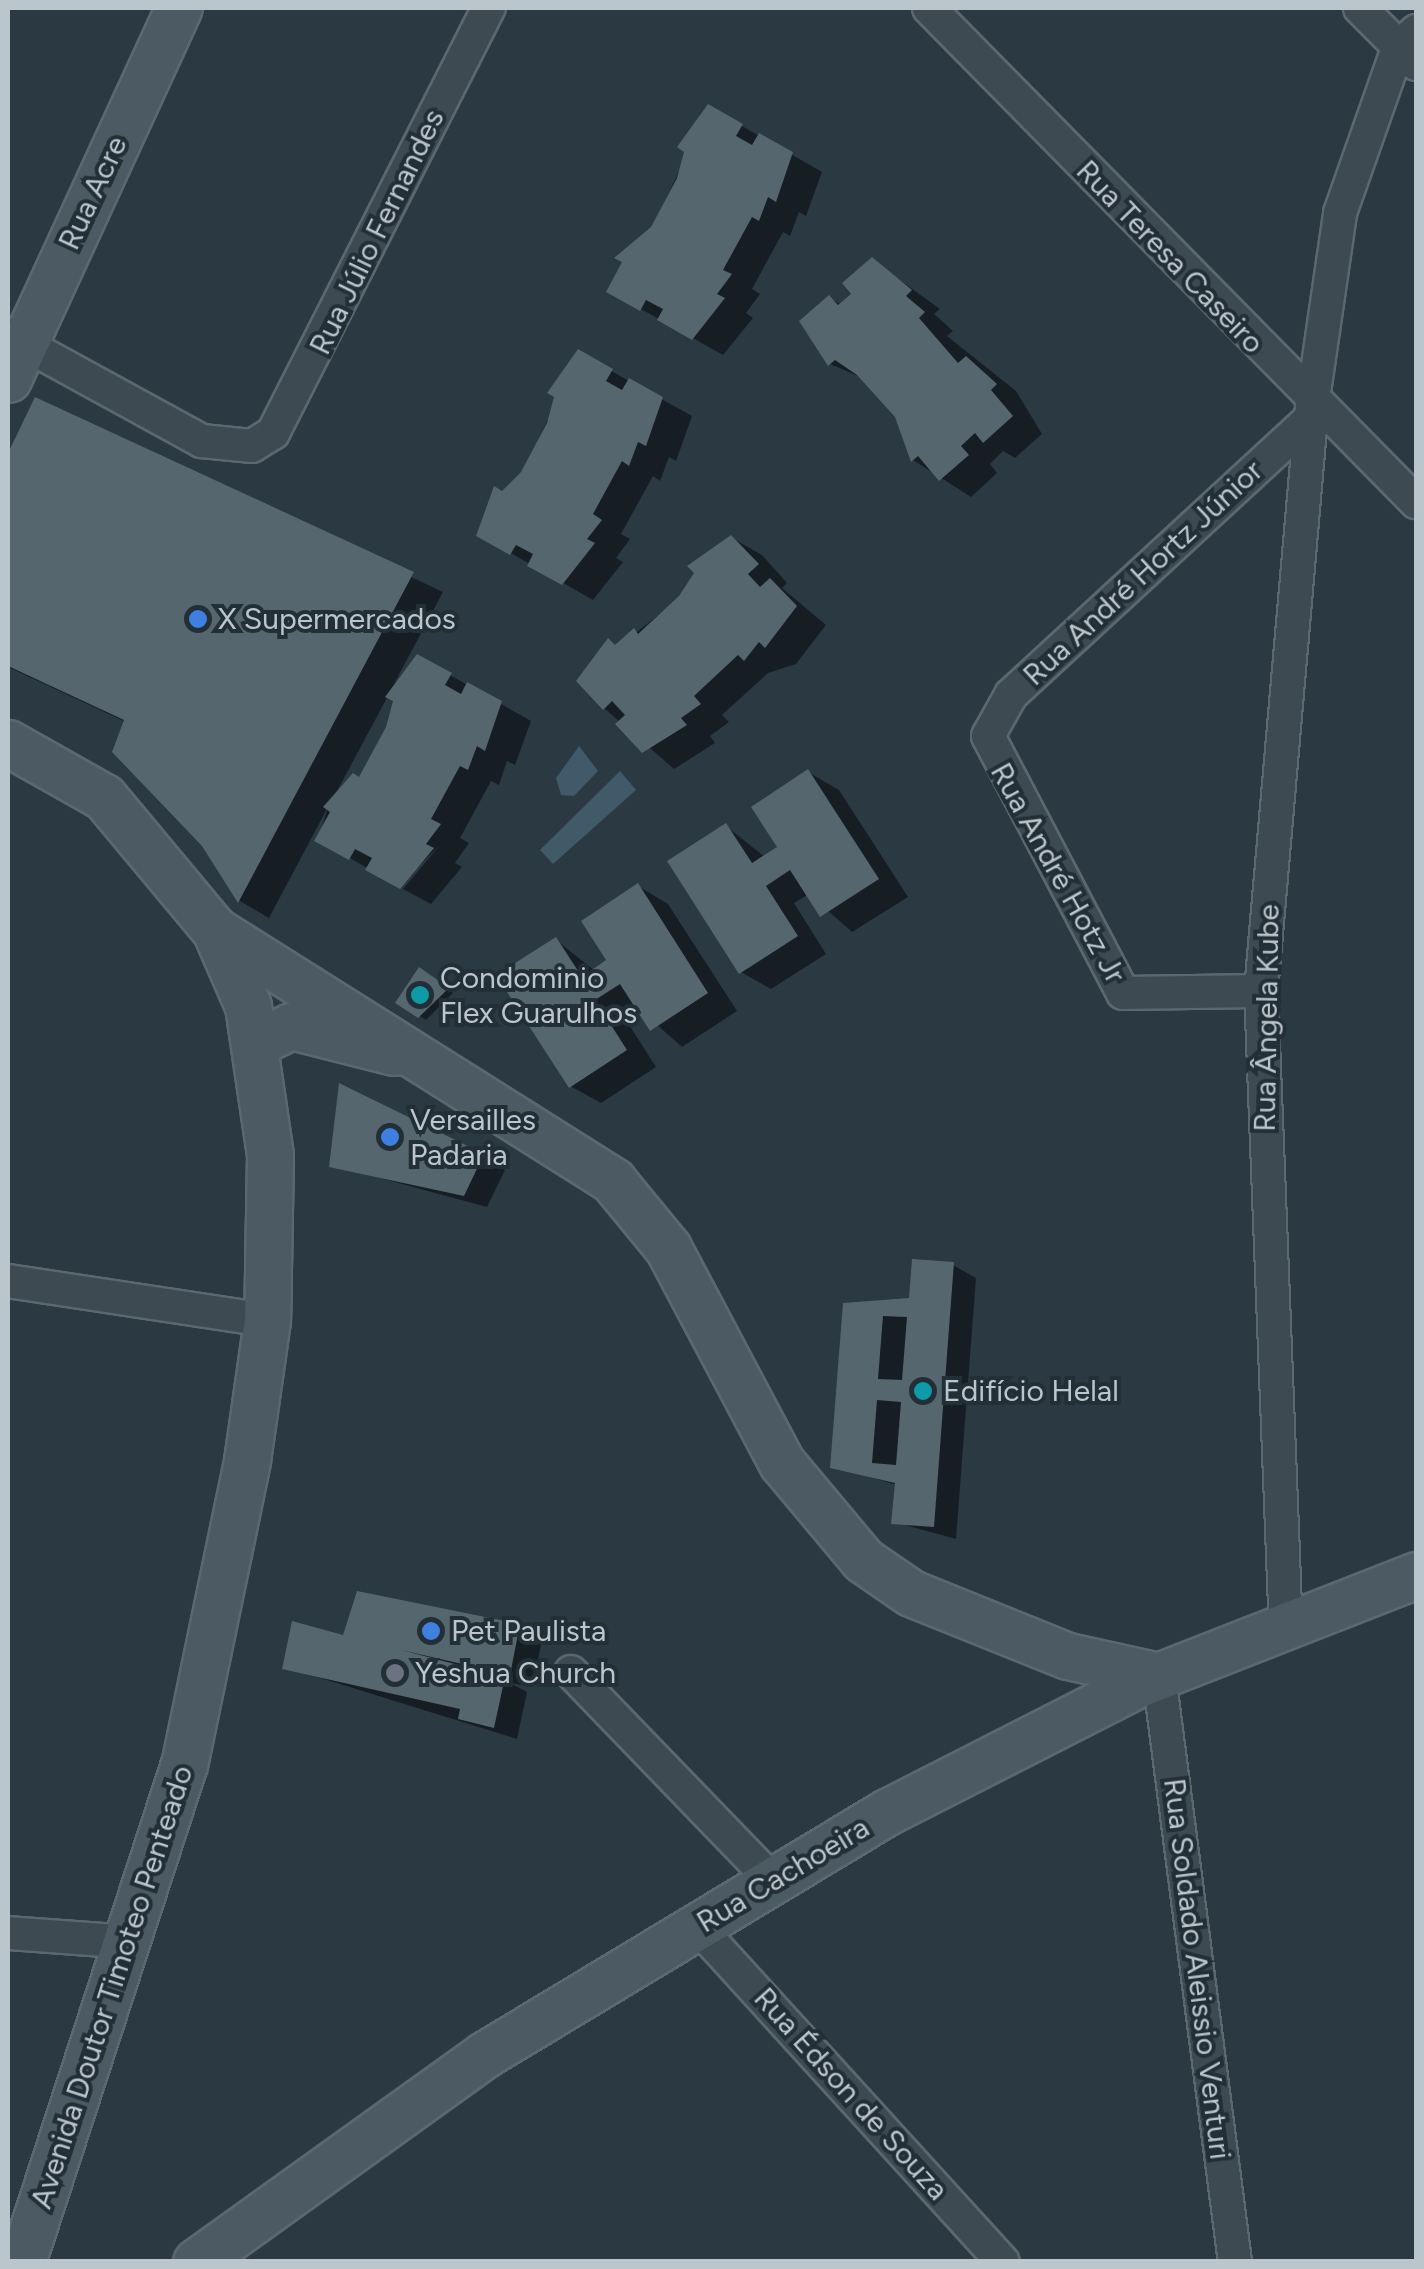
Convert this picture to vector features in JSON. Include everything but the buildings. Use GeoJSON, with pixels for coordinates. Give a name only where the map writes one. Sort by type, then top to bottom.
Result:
{"type":"FeatureCollection","features":[{"type":"Feature","properties":{"kind":"main road","name":"Rua Acre"},"geometry":{"type":"LineString","coordinates":[[13,352],[180,8]]}},
{"type":"Feature","properties":{"kind":"main road","name":"Avenida Doutor Timoteo Penteado"},"geometry":{"type":"LineString","coordinates":[[8,743],[104,798],[215,930],[256,1043],[270,1155],[267,1320],[216,1621],[132,1942],[22,2262]]}},
{"type":"Feature","properties":{"kind":"main road"},"geometry":{"type":"LineString","coordinates":[[215,930],[613,1181],[668,1248],[782,1463],[863,1560],[911,1593],[1068,1656],[1159,1676]]}},
{"type":"Feature","properties":{"kind":"main road"},"geometry":{"type":"LineString","coordinates":[[256,1043],[284,1026],[372,1052],[414,1052]]}},
{"type":"Feature","properties":{"kind":"main road","name":"Rua Cachoeira"},"geometry":{"type":"LineString","coordinates":[[195,2261],[484,2055],[886,1812],[1159,1676],[1286,1632],[1416,1575]]}},
{"type":"Feature","properties":{"kind":"street","name":"Rua Júlio Fernandes"},"geometry":{"type":"LineString","coordinates":[[13,352],[202,441],[252,446],[288,412],[489,8]]}},
{"type":"Feature","properties":{"kind":"street","name":"Rua Teresa Caseiro"},"geometry":{"type":"LineString","coordinates":[[929,8],[1311,412],[1416,502]]}},
{"type":"Feature","properties":{"kind":"street"},"geometry":{"type":"LineString","coordinates":[[1360,8],[1410,48]]}},
{"type":"Feature","properties":{"kind":"street","name":"Rua Ângela Kube"},"geometry":{"type":"LineString","coordinates":[[1286,1632],[1261,991],[1311,412],[1340,213],[1410,48]]}},
{"type":"Feature","properties":{"kind":"street","name":"Rua André Hortz Júnior"},"geometry":{"type":"LineString","coordinates":[[988,736],[1010,695],[1311,412]]}},
{"type":"Feature","properties":{"kind":"street","name":"Rua André Hotz Jr"},"geometry":{"type":"LineString","coordinates":[[988,736],[1123,993],[1261,991]]}},
{"type":"Feature","properties":{"kind":"street"},"geometry":{"type":"LineString","coordinates":[[8,1281],[267,1320]]}},
{"type":"Feature","properties":{"kind":"street"},"geometry":{"type":"LineString","coordinates":[[571,1672],[773,1881]]}},
{"type":"Feature","properties":{"kind":"street","name":"Rua Soldado Aleissio Venturi"},"geometry":{"type":"LineString","coordinates":[[1159,1676],[1236,2262]]}},
{"type":"Feature","properties":{"kind":"street","name":"Rua Édson de Souza"},"geometry":{"type":"LineString","coordinates":[[698,1927],[1004,2262]]}},
{"type":"Feature","properties":{"kind":"street"},"geometry":{"type":"LineString","coordinates":[[8,1933],[132,1942]]}},
{"type":"Feature","properties":{"kind":"water"},"geometry":{"type":"Polygon","coordinates":[[[579,746],[598,771],[574,796],[561,795],[556,778],[579,746]]]}},
{"type":"Feature","properties":{"kind":"water"},"geometry":{"type":"Polygon","coordinates":[[[620,771],[636,790],[553,864],[540,850],[620,771]]]}},
{"type":"Feature","properties":{"kind":"place","name":"X Supermercados"},"geometry":{"type":"Point","coordinates":[198,619]}},
{"type":"Feature","properties":{"kind":"place","name":"Condominio Flex Guarulhos"},"geometry":{"type":"Point","coordinates":[420,995]}},
{"type":"Feature","properties":{"kind":"place","name":"Versailles Padaria"},"geometry":{"type":"Point","coordinates":[390,1137]}},
{"type":"Feature","properties":{"kind":"place","name":"Edifício Helal"},"geometry":{"type":"Point","coordinates":[923,1391]}},
{"type":"Feature","properties":{"kind":"place","name":"Pet Paulista"},"geometry":{"type":"Point","coordinates":[431,1631]}},
{"type":"Feature","properties":{"kind":"place","name":"Yeshua Church"},"geometry":{"type":"Point","coordinates":[395,1673]}}]}
